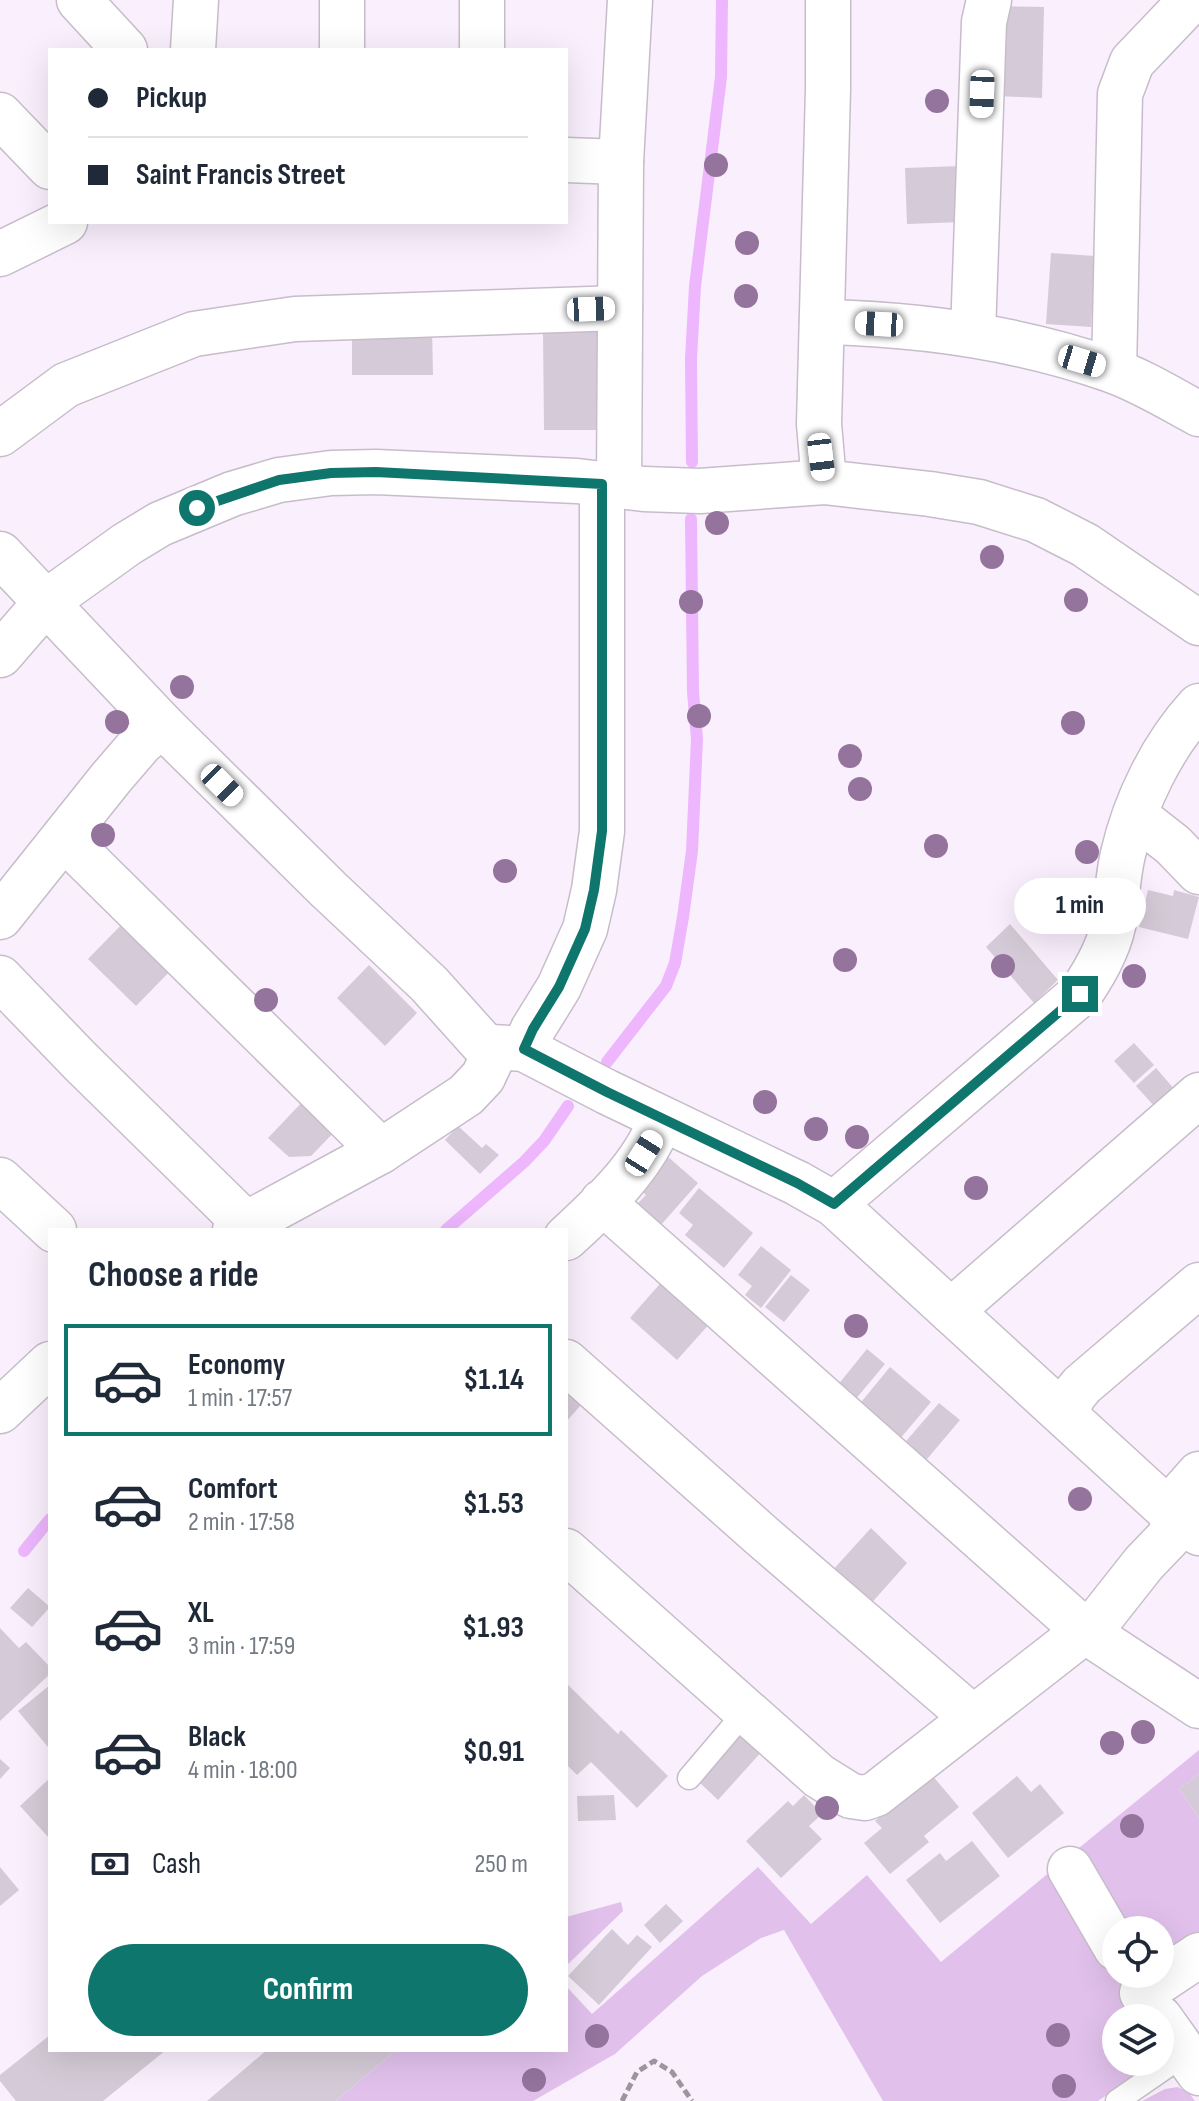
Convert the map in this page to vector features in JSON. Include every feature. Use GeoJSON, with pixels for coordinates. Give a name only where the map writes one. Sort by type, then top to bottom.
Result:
{"type":"FeatureCollection","features":[{"type":"Feature","properties":{"kind":"street"},"geometry":{"type":"LineString","coordinates":[[79,0],[123,48]]}},
{"type":"Feature","properties":{"kind":"street"},"geometry":{"type":"LineString","coordinates":[[193,48],[196,0]]}},
{"type":"Feature","properties":{"kind":"street"},"geometry":{"type":"LineString","coordinates":[[342,0],[342,48]]}},
{"type":"Feature","properties":{"kind":"street"},"geometry":{"type":"LineString","coordinates":[[482,0],[482,48]]}},
{"type":"Feature","properties":{"kind":"street"},"geometry":{"type":"LineString","coordinates":[[0,978],[241,1227],[381,1151],[466,1095],[483,1077],[490,1062],[533,1029],[559,987],[585,929],[602,831],[611,485],[620,308],[621,162],[630,0]]}},
{"type":"Feature","properties":{"kind":"street"},"geometry":{"type":"LineString","coordinates":[[824,482],[819,424],[828,0]]}},
{"type":"Feature","properties":{"kind":"street"},"geometry":{"type":"LineString","coordinates":[[973,333],[984,22],[989,0]]}},
{"type":"Feature","properties":{"kind":"street"},"geometry":{"type":"LineString","coordinates":[[1114,371],[1120,94],[1132,62],[1191,0]]}},
{"type":"Feature","properties":{"kind":"street"},"geometry":{"type":"LineString","coordinates":[[0,115],[48,165]]}},
{"type":"Feature","properties":{"kind":"street"},"geometry":{"type":"LineString","coordinates":[[568,160],[621,162]]}},
{"type":"Feature","properties":{"kind":"street"},"geometry":{"type":"LineString","coordinates":[[0,254],[61,224]]}},
{"type":"Feature","properties":{"kind":"street"},"geometry":{"type":"LineString","coordinates":[[0,434],[66,385],[194,334],[295,319],[620,308]]}},
{"type":"Feature","properties":{"kind":"street"},"geometry":{"type":"LineString","coordinates":[[822,322],[902,325],[973,333],[1017,342],[1114,371],[1199,414]]}},
{"type":"Feature","properties":{"kind":"street"},"geometry":{"type":"LineString","coordinates":[[0,655],[46,602],[160,524],[232,494],[279,480],[331,473],[376,472],[700,491],[824,482],[966,500],[1036,520],[1085,545],[1199,623]]}},
{"type":"Feature","properties":{"kind":"street"},"geometry":{"type":"LineString","coordinates":[[0,554],[162,725],[316,878],[429,984],[482,1043],[508,1048],[797,1183],[834,1204],[1181,1520]]}},
{"type":"Feature","properties":{"kind":"street"},"geometry":{"type":"LineString","coordinates":[[834,1204],[1080,994],[1096,970],[1107,945],[1115,917],[1116,888],[1123,851],[1157,764],[1199,706]]}},
{"type":"Feature","properties":{"kind":"street"},"geometry":{"type":"LineString","coordinates":[[0,917],[111,778],[141,743],[162,725]]}},
{"type":"Feature","properties":{"kind":"street"},"geometry":{"type":"LineString","coordinates":[[1136,816],[1173,845],[1199,872]]}},
{"type":"Feature","properties":{"kind":"street"},"geometry":{"type":"LineString","coordinates":[[65,839],[381,1151]]}},
{"type":"Feature","properties":{"kind":"street"},"geometry":{"type":"LineString","coordinates":[[951,1311],[1199,1095]]}},
{"type":"Feature","properties":{"kind":"street"},"geometry":{"type":"LineString","coordinates":[[568,1236],[644,1153],[661,1119]]}},
{"type":"Feature","properties":{"kind":"street"},"geometry":{"type":"LineString","coordinates":[[0,1180],[52,1228]]}},
{"type":"Feature","properties":{"kind":"street"},"geometry":{"type":"LineString","coordinates":[[602,1202],[1085,1631],[1199,1706]]}},
{"type":"Feature","properties":{"kind":"street"},"geometry":{"type":"LineString","coordinates":[[1066,1414],[1073,1396],[1082,1385],[1199,1285]]}},
{"type":"Feature","properties":{"kind":"street"},"geometry":{"type":"LineString","coordinates":[[568,1364],[972,1717]]}},
{"type":"Feature","properties":{"kind":"street"},"geometry":{"type":"LineString","coordinates":[[5,1397],[48,1365]]}},
{"type":"Feature","properties":{"kind":"street"},"geometry":{"type":"LineString","coordinates":[[569,1555],[819,1776],[851,1796],[865,1798],[898,1778],[1106,1612],[1181,1520],[1199,1474]]}},
{"type":"Feature","properties":{"kind":"street"},"geometry":{"type":"LineString","coordinates":[[1070,1869],[1102,1924]]}},
{"type":"Feature","properties":{"kind":"street"},"geometry":{"type":"LineString","coordinates":[[1192,2064],[1148,2001],[1199,1955]]}},
{"type":"Feature","properties":{"kind":"lane"},"geometry":{"type":"LineString","coordinates":[[689,1778],[745,1712]]}},
{"type":"Feature","properties":{"kind":"lane"},"geometry":{"type":"LineString","coordinates":[[1117,2101],[1192,2064]]}},
{"type":"Feature","properties":{"kind":"path"},"geometry":{"type":"LineString","coordinates":[[622,2101],[637,2072],[654,2061],[672,2072],[692,2101]]}},
{"type":"Feature","properties":{"kind":"shaded area"},"geometry":{"type":"Polygon","coordinates":[[[1199,1750],[1199,1774],[1179,1789],[1199,1818],[1199,1943],[1174,1959],[1174,1916],[1111,1916],[1074,1852],[1199,1750]]]}},
{"type":"Feature","properties":{"kind":"shaded area"},"geometry":{"type":"Polygon","coordinates":[[[758,1867],[811,1924],[867,1875],[941,1962],[1051,1871],[1102,1952],[1102,1988],[1125,1988],[1135,2004],[1102,2004],[1102,2076],[1135,2076],[1098,2101],[883,2101],[784,1930],[761,1938],[702,1976],[615,2054],[533,2101],[336,2101],[394,2052],[568,2052],[568,1988],[592,2014],[758,1867]]]}},
{"type":"Feature","properties":{"kind":"shaded area"},"geometry":{"type":"Polygon","coordinates":[[[621,1902],[623,1911],[568,1964],[568,1916],[621,1902]]]}},
{"type":"Feature","properties":{"kind":"shaded area"},"geometry":{"type":"Polygon","coordinates":[[[1178,2087],[1195,2101],[1142,2101],[1165,2089],[1178,2087]]]}},
{"type":"Feature","properties":{"kind":"building"},"geometry":{"type":"Polygon","coordinates":[[[998,6],[1044,7],[1042,98],[996,96],[998,6]]]}},
{"type":"Feature","properties":{"kind":"building"},"geometry":{"type":"Polygon","coordinates":[[[961,166],[963,222],[907,224],[905,168],[961,166]]]}},
{"type":"Feature","properties":{"kind":"building"},"geometry":{"type":"Polygon","coordinates":[[[1051,253],[1095,256],[1091,327],[1046,324],[1051,253]]]}},
{"type":"Feature","properties":{"kind":"building"},"geometry":{"type":"Polygon","coordinates":[[[432,327],[433,375],[352,375],[352,328],[432,327]]]}},
{"type":"Feature","properties":{"kind":"building"},"geometry":{"type":"Polygon","coordinates":[[[543,332],[599,332],[599,430],[544,430],[543,332]]]}},
{"type":"Feature","properties":{"kind":"building"},"geometry":{"type":"Polygon","coordinates":[[[1148,890],[1173,896],[1174,890],[1199,897],[1188,939],[1139,927],[1148,890]]]}},
{"type":"Feature","properties":{"kind":"building"},"geometry":{"type":"Polygon","coordinates":[[[126,920],[174,967],[136,1006],[88,959],[126,920]]]}},
{"type":"Feature","properties":{"kind":"building"},"geometry":{"type":"Polygon","coordinates":[[[1010,924],[1058,980],[1034,1003],[986,947],[1010,924]]]}},
{"type":"Feature","properties":{"kind":"building"},"geometry":{"type":"Polygon","coordinates":[[[369,965],[417,1013],[385,1046],[337,998],[369,965]]]}},
{"type":"Feature","properties":{"kind":"building"},"geometry":{"type":"Polygon","coordinates":[[[1134,1043],[1154,1065],[1134,1083],[1114,1061],[1134,1043]]]}},
{"type":"Feature","properties":{"kind":"building"},"geometry":{"type":"Polygon","coordinates":[[[1156,1068],[1175,1090],[1155,1107],[1136,1086],[1156,1068]]]}},
{"type":"Feature","properties":{"kind":"building"},"geometry":{"type":"Polygon","coordinates":[[[307,1097],[339,1127],[311,1156],[289,1157],[268,1138],[307,1097]]]}},
{"type":"Feature","properties":{"kind":"building"},"geometry":{"type":"Polygon","coordinates":[[[458,1126],[482,1148],[486,1144],[499,1155],[480,1174],[445,1140],[458,1126]]]}},
{"type":"Feature","properties":{"kind":"building"},"geometry":{"type":"Polygon","coordinates":[[[667,1156],[698,1183],[660,1226],[636,1205],[646,1195],[638,1188],[667,1156]]]}},
{"type":"Feature","properties":{"kind":"building"},"geometry":{"type":"Polygon","coordinates":[[[699,1188],[753,1233],[724,1268],[685,1235],[693,1225],[679,1213],[699,1188]]]}},
{"type":"Feature","properties":{"kind":"building"},"geometry":{"type":"Polygon","coordinates":[[[761,1246],[791,1270],[761,1308],[745,1295],[752,1286],[738,1275],[761,1246]]]}},
{"type":"Feature","properties":{"kind":"building"},"geometry":{"type":"Polygon","coordinates":[[[791,1275],[810,1290],[784,1322],[765,1307],[791,1275]]]}},
{"type":"Feature","properties":{"kind":"building"},"geometry":{"type":"Polygon","coordinates":[[[665,1278],[712,1321],[677,1360],[630,1318],[665,1278]]]}},
{"type":"Feature","properties":{"kind":"building"},"geometry":{"type":"Polygon","coordinates":[[[867,1349],[885,1364],[854,1401],[837,1386],[867,1349]]]}},
{"type":"Feature","properties":{"kind":"building"},"geometry":{"type":"Polygon","coordinates":[[[890,1367],[931,1402],[899,1440],[858,1406],[890,1367]]]}},
{"type":"Feature","properties":{"kind":"building"},"geometry":{"type":"Polygon","coordinates":[[[568,1380],[588,1397],[568,1420],[568,1380]]]}},
{"type":"Feature","properties":{"kind":"building"},"geometry":{"type":"Polygon","coordinates":[[[939,1403],[960,1420],[922,1465],[901,1447],[939,1403]]]}},
{"type":"Feature","properties":{"kind":"building"},"geometry":{"type":"Polygon","coordinates":[[[871,1528],[907,1563],[868,1607],[831,1572],[871,1528]]]}},
{"type":"Feature","properties":{"kind":"building"},"geometry":{"type":"Polygon","coordinates":[[[28,1588],[48,1605],[32,1627],[10,1608],[28,1588]]]}},
{"type":"Feature","properties":{"kind":"building"},"geometry":{"type":"Polygon","coordinates":[[[0,1628],[19,1648],[26,1642],[48,1665],[48,1676],[0,1721],[0,1628]]]}},
{"type":"Feature","properties":{"kind":"building"},"geometry":{"type":"Polygon","coordinates":[[[568,1685],[618,1734],[621,1730],[668,1776],[637,1808],[591,1762],[577,1775],[568,1766],[568,1685]]]}},
{"type":"Feature","properties":{"kind":"building"},"geometry":{"type":"Polygon","coordinates":[[[48,1687],[48,1747],[18,1711],[48,1687]]]}},
{"type":"Feature","properties":{"kind":"building"},"geometry":{"type":"Polygon","coordinates":[[[746,1730],[765,1748],[718,1800],[698,1781],[746,1730]]]}},
{"type":"Feature","properties":{"kind":"building"},"geometry":{"type":"Polygon","coordinates":[[[0,1759],[10,1768],[0,1779],[0,1759]]]}},
{"type":"Feature","properties":{"kind":"building"},"geometry":{"type":"Polygon","coordinates":[[[931,1774],[959,1807],[924,1836],[929,1842],[890,1874],[864,1843],[882,1828],[875,1821],[931,1774]]]}},
{"type":"Feature","properties":{"kind":"building"},"geometry":{"type":"Polygon","coordinates":[[[1199,1774],[1199,1818],[1179,1789],[1199,1774]]]}},
{"type":"Feature","properties":{"kind":"building"},"geometry":{"type":"Polygon","coordinates":[[[1017,1776],[1031,1792],[1040,1784],[1064,1813],[1008,1858],[972,1813],[1017,1776]]]}},
{"type":"Feature","properties":{"kind":"building"},"geometry":{"type":"Polygon","coordinates":[[[48,1780],[48,1837],[20,1806],[48,1780]]]}},
{"type":"Feature","properties":{"kind":"building"},"geometry":{"type":"Polygon","coordinates":[[[614,1795],[616,1820],[578,1821],[577,1796],[614,1795]]]}},
{"type":"Feature","properties":{"kind":"building"},"geometry":{"type":"Polygon","coordinates":[[[804,1795],[822,1814],[809,1826],[822,1839],[781,1878],[746,1841],[788,1801],[793,1806],[804,1795]]]}},
{"type":"Feature","properties":{"kind":"building"},"geometry":{"type":"Polygon","coordinates":[[[972,1841],[1000,1876],[940,1923],[906,1880],[940,1853],[946,1861],[972,1841]]]}},
{"type":"Feature","properties":{"kind":"building"},"geometry":{"type":"Polygon","coordinates":[[[0,1867],[19,1890],[0,1906],[0,1867]]]}},
{"type":"Feature","properties":{"kind":"building"},"geometry":{"type":"Polygon","coordinates":[[[666,1904],[683,1921],[660,1943],[644,1925],[666,1904]]]}},
{"type":"Feature","properties":{"kind":"building"},"geometry":{"type":"Polygon","coordinates":[[[612,1929],[628,1945],[637,1935],[652,1947],[599,2005],[568,1976],[612,1929]]]}},
{"type":"Feature","properties":{"kind":"building"},"geometry":{"type":"Polygon","coordinates":[[[48,2037],[48,2052],[164,2052],[103,2101],[16,2101],[0,2081],[0,2075],[48,2037]]]}},
{"type":"Feature","properties":{"kind":"building"},"geometry":{"type":"Polygon","coordinates":[[[265,2052],[394,2052],[336,2101],[207,2101],[265,2052]]]}},
{"type":"Feature","properties":{"kind":"waterway"},"geometry":{"type":"LineString","coordinates":[[692,462],[691,359],[695,286],[721,77],[722,0]]}},
{"type":"Feature","properties":{"kind":"waterway"},"geometry":{"type":"LineString","coordinates":[[607,1062],[666,986],[675,963],[683,917],[692,851],[697,739],[693,692],[691,519]]}},
{"type":"Feature","properties":{"kind":"waterway"},"geometry":{"type":"LineString","coordinates":[[448,1228],[524,1162],[544,1141],[568,1106]]}},
{"type":"Feature","properties":{"kind":"waterway"},"geometry":{"type":"LineString","coordinates":[[24,1551],[48,1521]]}},
{"type":"Feature","properties":{"kind":"route"},"geometry":{"type":"LineString","coordinates":[[197,508],[279,480],[331,473],[376,472],[602,484],[602,831],[594,890],[585,929],[550,1005],[528,1037],[524,1049],[834,1204],[1080,994]]}}]}
